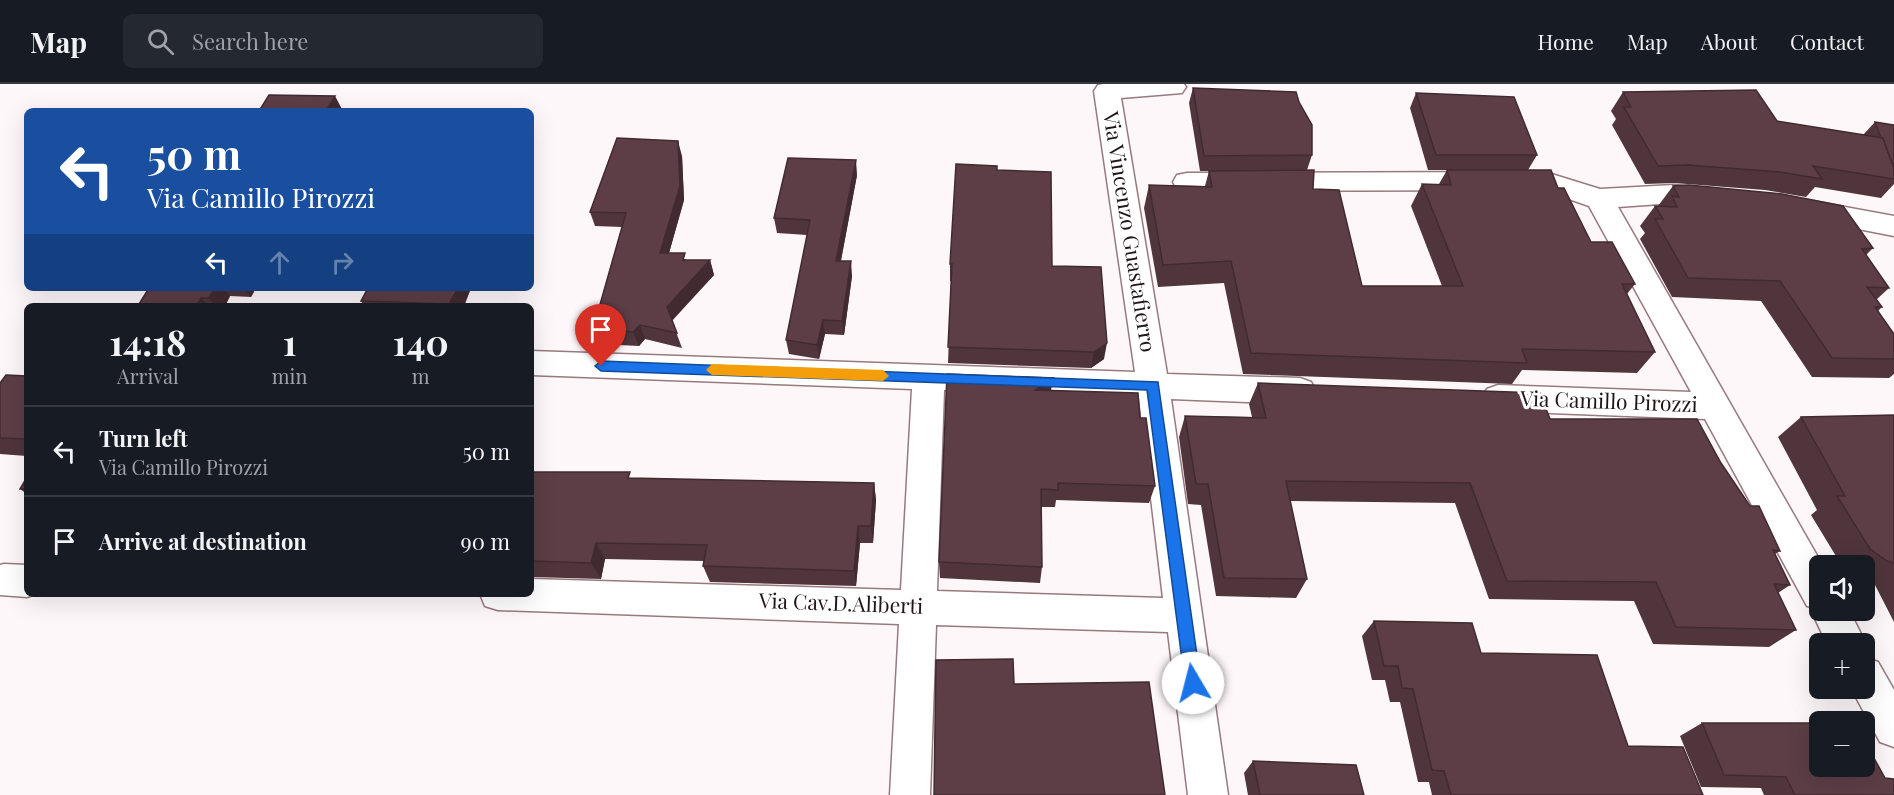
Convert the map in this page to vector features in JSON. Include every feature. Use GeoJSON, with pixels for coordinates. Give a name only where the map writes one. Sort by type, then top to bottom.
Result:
{"type":"FeatureCollection","features":[{"type":"Feature","properties":{"kind":"street","name":"Via Vincenzo Guastafierro"},"geometry":{"type":"LineString","coordinates":[[1173,87],[1107,90],[1153,386],[1208,795]]}},
{"type":"Feature","properties":{"kind":"street"},"geometry":{"type":"LineString","coordinates":[[1187,182],[1545,181],[1599,199],[1674,194],[1742,200]]}},
{"type":"Feature","properties":{"kind":"street"},"geometry":{"type":"LineString","coordinates":[[1599,199],[1809,574]]}},
{"type":"Feature","properties":{"kind":"street"},"geometry":{"type":"LineString","coordinates":[[1777,204],[1894,226]]}},
{"type":"Feature","properties":{"kind":"street"},"geometry":{"type":"LineString","coordinates":[[534,363],[1333,392]]}},
{"type":"Feature","properties":{"kind":"street"},"geometry":{"type":"LineString","coordinates":[[910,795],[929,377]]}},
{"type":"Feature","properties":{"kind":"street","name":"Via Camillo Pirozzi"},"geometry":{"type":"LineString","coordinates":[[1464,397],[1715,405]]}},
{"type":"Feature","properties":{"kind":"street","name":"Via Cav.D.Aliberti"},"geometry":{"type":"LineString","coordinates":[[534,595],[1184,616]]}},
{"type":"Feature","properties":{"kind":"street"},"geometry":{"type":"LineString","coordinates":[[1875,694],[1894,728]]}},
{"type":"Feature","properties":{"kind":"building"},"geometry":{"type":"Polygon","coordinates":[[[1193,88],[1296,92],[1312,125],[1312,155],[1204,156],[1193,88]]]}},
{"type":"Feature","properties":{"kind":"building"},"geometry":{"type":"Polygon","coordinates":[[[1756,90],[1777,121],[1883,138],[1894,168],[1894,179],[1813,166],[1822,179],[1780,172],[1688,165],[1658,166],[1624,107],[1631,107],[1623,92],[1756,90]]]}},
{"type":"Feature","properties":{"kind":"building"},"geometry":{"type":"Polygon","coordinates":[[[1416,93],[1514,97],[1537,155],[1436,155],[1416,93]]]}},
{"type":"Feature","properties":{"kind":"building"},"geometry":{"type":"Polygon","coordinates":[[[269,95],[335,96],[328,108],[261,108],[269,95]]]}},
{"type":"Feature","properties":{"kind":"building"},"geometry":{"type":"Polygon","coordinates":[[[1875,122],[1894,125],[1894,163],[1892,163],[1875,122]]]}},
{"type":"Feature","properties":{"kind":"building"},"geometry":{"type":"Polygon","coordinates":[[[617,138],[678,141],[680,186],[660,253],[685,253],[683,260],[710,260],[667,307],[677,333],[640,325],[633,332],[593,329],[626,213],[590,212],[617,138]]]}},
{"type":"Feature","properties":{"kind":"building"},"geometry":{"type":"Polygon","coordinates":[[[788,158],[856,160],[836,261],[851,261],[842,321],[823,320],[817,345],[786,340],[810,220],[774,218],[788,158]]]}},
{"type":"Feature","properties":{"kind":"building"},"geometry":{"type":"Polygon","coordinates":[[[956,164],[997,166],[997,170],[1051,172],[1052,266],[1101,267],[1107,343],[1094,352],[948,347],[956,164]]]}},
{"type":"Feature","properties":{"kind":"building"},"geometry":{"type":"Polygon","coordinates":[[[1314,170],[1313,189],[1339,190],[1362,286],[1463,286],[1422,184],[1451,185],[1447,170],[1551,170],[1558,188],[1564,188],[1591,242],[1612,242],[1635,284],[1622,284],[1655,352],[1522,349],[1527,363],[1251,353],[1231,261],[1163,265],[1149,185],[1212,187],[1209,171],[1314,170]]]}},
{"type":"Feature","properties":{"kind":"building"},"geometry":{"type":"Polygon","coordinates":[[[1689,185],[1782,194],[1843,206],[1873,248],[1862,249],[1889,288],[1867,287],[1882,307],[1875,307],[1894,334],[1894,359],[1832,358],[1780,281],[1688,278],[1655,219],[1663,219],[1655,206],[1677,207],[1672,196],[1679,197],[1673,186],[1689,185]]]}},
{"type":"Feature","properties":{"kind":"building"},"geometry":{"type":"Polygon","coordinates":[[[147,291],[213,291],[209,298],[201,298],[198,303],[140,303],[147,291]]]}},
{"type":"Feature","properties":{"kind":"building"},"geometry":{"type":"Polygon","coordinates":[[[366,291],[456,291],[450,303],[361,301],[366,291]]]}},
{"type":"Feature","properties":{"kind":"building"},"geometry":{"type":"Polygon","coordinates":[[[947,374],[1053,378],[1035,390],[1138,393],[1140,418],[1146,418],[1155,486],[1058,483],[1058,490],[1041,489],[1042,567],[939,562],[947,374]]]}},
{"type":"Feature","properties":{"kind":"building"},"geometry":{"type":"Polygon","coordinates":[[[6,375],[24,376],[24,439],[0,438],[0,383],[6,375]]]}},
{"type":"Feature","properties":{"kind":"building"},"geometry":{"type":"Polygon","coordinates":[[[1258,383],[1540,393],[1550,419],[1697,419],[1721,463],[1750,506],[1759,506],[1780,551],[1773,550],[1790,585],[1774,584],[1796,630],[1676,627],[1656,582],[1507,581],[1470,483],[1286,481],[1307,579],[1224,578],[1208,484],[1196,484],[1185,416],[1266,418],[1258,383]]]}},
{"type":"Feature","properties":{"kind":"building"},"geometry":{"type":"Polygon","coordinates":[[[1894,415],[1894,563],[1870,549],[1837,496],[1845,496],[1801,417],[1894,415]]]}},
{"type":"Feature","properties":{"kind":"building"},"geometry":{"type":"Polygon","coordinates":[[[534,472],[630,472],[628,478],[874,483],[871,526],[858,526],[854,571],[703,566],[707,545],[596,543],[591,563],[534,561],[534,472]]]}},
{"type":"Feature","properties":{"kind":"building"},"geometry":{"type":"Polygon","coordinates":[[[1374,621],[1472,623],[1481,653],[1597,655],[1628,746],[1683,747],[1703,795],[1451,795],[1444,771],[1432,770],[1413,689],[1402,688],[1398,666],[1384,666],[1374,621]]]}},
{"type":"Feature","properties":{"kind":"building"},"geometry":{"type":"Polygon","coordinates":[[[1013,659],[1014,684],[1149,682],[1165,795],[934,795],[936,660],[1013,659]]]}},
{"type":"Feature","properties":{"kind":"building"},"geometry":{"type":"Polygon","coordinates":[[[1702,723],[1809,723],[1809,777],[1875,777],[1875,760],[1885,778],[1894,779],[1894,795],[1795,795],[1786,777],[1724,775],[1702,723]]]}},
{"type":"Feature","properties":{"kind":"building"},"geometry":{"type":"Polygon","coordinates":[[[1253,761],[1356,765],[1364,795],[1260,795],[1253,761]]]}},
{"type":"Feature","properties":{"kind":"slow traffic"},"geometry":{"type":"LineString","coordinates":[[712,370],[883,376]]}},
{"type":"Feature","properties":{"kind":"route"},"geometry":{"type":"LineString","coordinates":[[601,366],[1153,386],[1193,683]]}}]}
